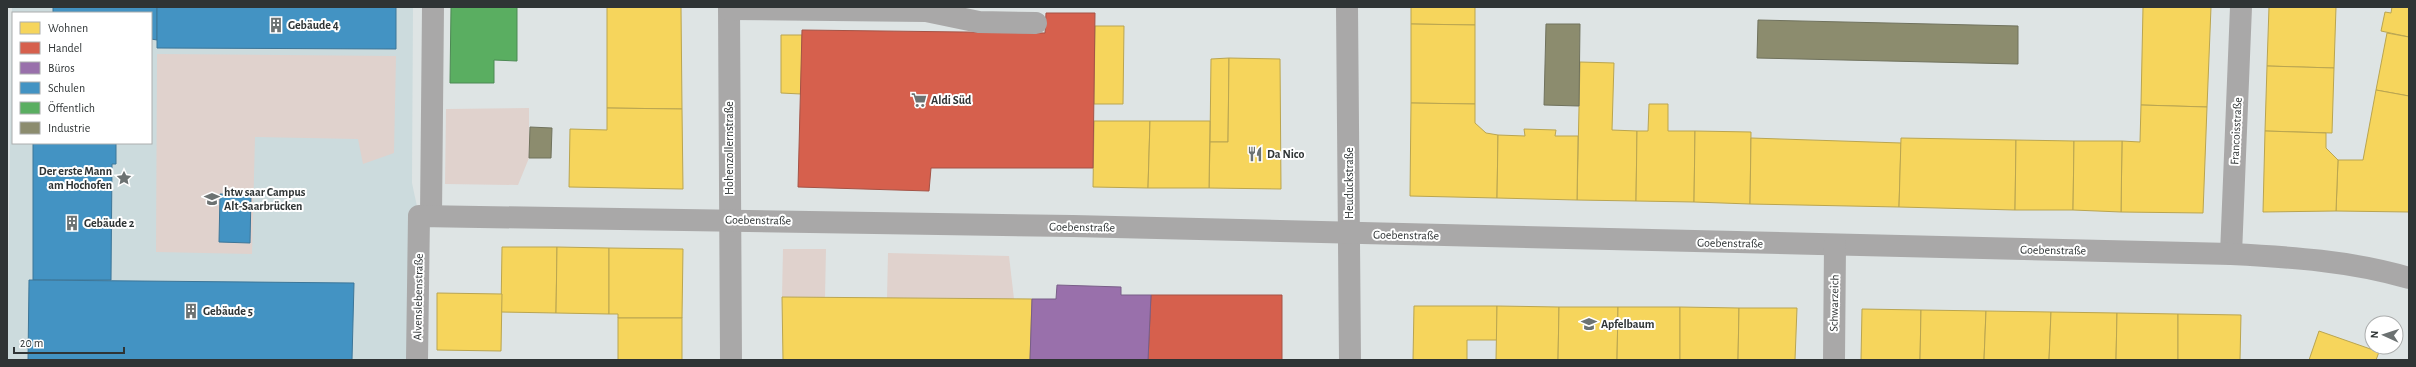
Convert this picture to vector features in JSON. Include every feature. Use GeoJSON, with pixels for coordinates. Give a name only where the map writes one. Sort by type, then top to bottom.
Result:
{"type":"FeatureCollection","features":[{"type":"Feature","properties":{"kind":"street"},"geometry":{"type":"LineString","coordinates":[[431,215],[433,7]]}},
{"type":"Feature","properties":{"kind":"street","name":"Heuduckstraße"},"geometry":{"type":"LineString","coordinates":[[1347,7],[1350,360]]}},
{"type":"Feature","properties":{"kind":"street","name":"Francoisstraße"},"geometry":{"type":"LineString","coordinates":[[2231,254],[2241,7]]}},
{"type":"Feature","properties":{"kind":"street"},"geometry":{"type":"LineString","coordinates":[[729,8],[926,11],[979,22],[1036,22]]}},
{"type":"Feature","properties":{"kind":"street","name":"Hohenzollernstraße"},"geometry":{"type":"LineString","coordinates":[[729,8],[731,360]]}},
{"type":"Feature","properties":{"kind":"street","name":"Goebenstraße"},"geometry":{"type":"LineString","coordinates":[[431,215],[730,220],[2231,254],[2329,263],[2389,272],[2409,278]]}},
{"type":"Feature","properties":{"kind":"street","name":"Alvenslebenstraße"},"geometry":{"type":"LineString","coordinates":[[417,360],[419,216],[431,215]]}},
{"type":"Feature","properties":{"kind":"street","name":"Schwarzeich"},"geometry":{"type":"LineString","coordinates":[[1834,360],[1835,246]]}},
{"type":"Feature","properties":{"kind":"shaded area","name":"htw saar Campus Alt-Saarbrücken"},"geometry":{"type":"Polygon","coordinates":[[[12,7],[413,7],[412,183],[419,216],[417,360],[7,360],[12,7]]]}},
{"type":"Feature","properties":{"kind":"shaded area"},"geometry":{"type":"Polygon","coordinates":[[[157,54],[396,56],[394,153],[363,164],[358,139],[255,137],[252,254],[156,252],[157,54]]]}},
{"type":"Feature","properties":{"kind":"shaded area"},"geometry":{"type":"Polygon","coordinates":[[[529,108],[529,158],[518,185],[445,184],[446,109],[529,108]]]}},
{"type":"Feature","properties":{"kind":"shaded area"},"geometry":{"type":"Polygon","coordinates":[[[783,249],[826,249],[825,298],[782,297],[783,249]]]}},
{"type":"Feature","properties":{"kind":"shaded area"},"geometry":{"type":"Polygon","coordinates":[[[888,253],[1009,256],[1014,299],[887,298],[888,253]]]}},
{"type":"Feature","properties":{"kind":"building: Wohnen"},"geometry":{"type":"Polygon","coordinates":[[[607,7],[681,7],[682,109],[607,108],[607,7]]]}},
{"type":"Feature","properties":{"kind":"building: Wohnen"},"geometry":{"type":"Polygon","coordinates":[[[1411,7],[1475,7],[1475,25],[1411,24],[1411,7]]]}},
{"type":"Feature","properties":{"kind":"building: Wohnen"},"geometry":{"type":"Polygon","coordinates":[[[2143,7],[2211,7],[2207,107],[2141,105],[2143,7]]]}},
{"type":"Feature","properties":{"kind":"building: Wohnen"},"geometry":{"type":"Polygon","coordinates":[[[2269,7],[2336,7],[2334,68],[2267,66],[2269,7]]]}},
{"type":"Feature","properties":{"kind":"building: Wohnen"},"geometry":{"type":"Polygon","coordinates":[[[2392,7],[2409,7],[2409,37],[2381,31],[2385,12],[2391,13],[2392,7]]]}},
{"type":"Feature","properties":{"kind":"building: Wohnen"},"geometry":{"type":"Polygon","coordinates":[[[1411,24],[1475,25],[1475,104],[1411,103],[1411,24]]]}},
{"type":"Feature","properties":{"kind":"building: Wohnen"},"geometry":{"type":"Polygon","coordinates":[[[1095,26],[1124,26],[1123,104],[1094,104],[1095,26]]]}},
{"type":"Feature","properties":{"kind":"building: Wohnen"},"geometry":{"type":"Polygon","coordinates":[[[2387,33],[2409,37],[2409,96],[2376,90],[2387,33]]]}},
{"type":"Feature","properties":{"kind":"building: Wohnen"},"geometry":{"type":"Polygon","coordinates":[[[781,35],[802,35],[801,94],[781,93],[781,35]]]}},
{"type":"Feature","properties":{"kind":"building: Wohnen"},"geometry":{"type":"Polygon","coordinates":[[[1229,58],[1228,142],[1210,142],[1211,59],[1229,58]]]}},
{"type":"Feature","properties":{"kind":"building: Wohnen"},"geometry":{"type":"Polygon","coordinates":[[[1229,58],[1280,59],[1281,189],[1209,188],[1210,142],[1228,142],[1229,58]]]}},
{"type":"Feature","properties":{"kind":"building: Wohnen"},"geometry":{"type":"Polygon","coordinates":[[[1580,62],[1614,63],[1612,130],[1637,131],[1636,201],[1577,200],[1580,62]]]}},
{"type":"Feature","properties":{"kind":"building: Wohnen"},"geometry":{"type":"Polygon","coordinates":[[[2267,66],[2334,68],[2332,133],[2265,131],[2267,66]]]}},
{"type":"Feature","properties":{"kind":"building: Wohnen"},"geometry":{"type":"Polygon","coordinates":[[[2376,90],[2409,96],[2409,212],[2336,211],[2338,160],[2363,160],[2376,90]]]}},
{"type":"Feature","properties":{"kind":"building: Wohnen"},"geometry":{"type":"Polygon","coordinates":[[[1411,103],[1475,104],[1475,123],[1486,133],[1498,135],[1497,198],[1410,196],[1411,103]]]}},
{"type":"Feature","properties":{"kind":"building: Wohnen"},"geometry":{"type":"Polygon","coordinates":[[[1649,104],[1668,104],[1668,131],[1695,131],[1694,202],[1636,201],[1637,131],[1648,131],[1649,104]]]}},
{"type":"Feature","properties":{"kind":"building: Wohnen"},"geometry":{"type":"Polygon","coordinates":[[[2141,105],[2207,107],[2203,213],[2121,212],[2122,141],[2140,142],[2141,105]]]}},
{"type":"Feature","properties":{"kind":"building: Wohnen"},"geometry":{"type":"Polygon","coordinates":[[[607,108],[682,109],[683,189],[569,187],[570,129],[607,130],[607,108]]]}},
{"type":"Feature","properties":{"kind":"building: Wohnen"},"geometry":{"type":"Polygon","coordinates":[[[1094,121],[1150,121],[1148,188],[1093,187],[1094,121]]]}},
{"type":"Feature","properties":{"kind":"building: Wohnen"},"geometry":{"type":"Polygon","coordinates":[[[1150,121],[1210,121],[1209,188],[1148,188],[1150,121]]]}},
{"type":"Feature","properties":{"kind":"building: Wohnen"},"geometry":{"type":"Polygon","coordinates":[[[1524,129],[1556,130],[1555,136],[1578,136],[1577,200],[1497,198],[1498,135],[1525,136],[1524,129]]]}},
{"type":"Feature","properties":{"kind":"building: Wohnen"},"geometry":{"type":"Polygon","coordinates":[[[1695,131],[1751,132],[1750,204],[1694,202],[1695,131]]]}},
{"type":"Feature","properties":{"kind":"building: Wohnen"},"geometry":{"type":"Polygon","coordinates":[[[2265,131],[2326,133],[2326,148],[2338,160],[2336,211],[2263,212],[2265,131]]]}},
{"type":"Feature","properties":{"kind":"building: Wohnen"},"geometry":{"type":"Polygon","coordinates":[[[1751,138],[1901,143],[1899,207],[1750,204],[1751,138]]]}},
{"type":"Feature","properties":{"kind":"building: Wohnen"},"geometry":{"type":"Polygon","coordinates":[[[1901,138],[2016,140],[2015,210],[1899,207],[1901,138]]]}},
{"type":"Feature","properties":{"kind":"building: Wohnen"},"geometry":{"type":"Polygon","coordinates":[[[2016,140],[2074,141],[2073,210],[2015,210],[2016,140]]]}},
{"type":"Feature","properties":{"kind":"building: Wohnen"},"geometry":{"type":"Polygon","coordinates":[[[2074,141],[2122,141],[2121,212],[2073,210],[2074,141]]]}},
{"type":"Feature","properties":{"kind":"building: Wohnen"},"geometry":{"type":"Polygon","coordinates":[[[502,247],[557,247],[556,313],[501,312],[502,247]]]}},
{"type":"Feature","properties":{"kind":"building: Wohnen"},"geometry":{"type":"Polygon","coordinates":[[[557,247],[609,248],[609,314],[556,313],[557,247]]]}},
{"type":"Feature","properties":{"kind":"building: Wohnen"},"geometry":{"type":"Polygon","coordinates":[[[609,248],[683,249],[682,318],[618,318],[618,314],[609,314],[609,248]]]}},
{"type":"Feature","properties":{"kind":"building: Wohnen"},"geometry":{"type":"Polygon","coordinates":[[[437,293],[502,294],[501,351],[437,350],[437,293]]]}},
{"type":"Feature","properties":{"kind":"building: Wohnen"},"geometry":{"type":"Polygon","coordinates":[[[782,297],[1032,299],[1030,360],[783,360],[782,297]]]}},
{"type":"Feature","properties":{"kind":"building: Wohnen"},"geometry":{"type":"Polygon","coordinates":[[[1414,306],[1497,306],[1497,340],[1467,340],[1467,360],[1413,360],[1414,306]]]}},
{"type":"Feature","properties":{"kind":"building: Wohnen"},"geometry":{"type":"Polygon","coordinates":[[[1497,306],[1559,307],[1558,360],[1496,360],[1497,306]]]}},
{"type":"Feature","properties":{"kind":"building: Wohnen"},"geometry":{"type":"Polygon","coordinates":[[[1559,307],[1618,307],[1617,360],[1558,360],[1559,307]]]}},
{"type":"Feature","properties":{"kind":"building: Wohnen"},"geometry":{"type":"Polygon","coordinates":[[[1618,307],[1680,307],[1680,360],[1617,360],[1618,307]]]}},
{"type":"Feature","properties":{"kind":"building: Wohnen"},"geometry":{"type":"Polygon","coordinates":[[[1680,307],[1739,308],[1738,360],[1680,360],[1680,307]]]}},
{"type":"Feature","properties":{"kind":"building: Wohnen"},"geometry":{"type":"Polygon","coordinates":[[[1739,308],[1797,308],[1795,360],[1738,360],[1739,308]]]}},
{"type":"Feature","properties":{"kind":"building: Wohnen"},"geometry":{"type":"Polygon","coordinates":[[[1862,309],[1921,310],[1920,360],[1861,360],[1862,309]]]}},
{"type":"Feature","properties":{"kind":"building: Wohnen"},"geometry":{"type":"Polygon","coordinates":[[[1921,310],[1986,311],[1984,360],[1920,360],[1921,310]]]}},
{"type":"Feature","properties":{"kind":"building: Wohnen"},"geometry":{"type":"Polygon","coordinates":[[[1986,311],[2051,312],[2049,360],[1984,360],[1986,311]]]}},
{"type":"Feature","properties":{"kind":"building: Wohnen"},"geometry":{"type":"Polygon","coordinates":[[[2051,312],[2117,313],[2116,360],[2049,360],[2051,312]]]}},
{"type":"Feature","properties":{"kind":"building: Wohnen"},"geometry":{"type":"Polygon","coordinates":[[[2117,313],[2178,314],[2178,360],[2116,360],[2117,313]]]}},
{"type":"Feature","properties":{"kind":"building: Wohnen"},"geometry":{"type":"Polygon","coordinates":[[[2178,314],[2241,315],[2240,360],[2178,360],[2178,314]]]}},
{"type":"Feature","properties":{"kind":"building: Wohnen"},"geometry":{"type":"Polygon","coordinates":[[[618,318],[682,318],[682,360],[618,360],[618,318]]]}},
{"type":"Feature","properties":{"kind":"building: Wohnen"},"geometry":{"type":"Polygon","coordinates":[[[2319,331],[2364,347],[2364,355],[2378,355],[2376,360],[2309,360],[2319,331]]]}},
{"type":"Feature","properties":{"kind":"building: Handel"},"geometry":{"type":"Polygon","coordinates":[[[1046,13],[1095,13],[1093,168],[931,168],[929,191],[798,187],[802,30],[1045,33],[1046,13]]]}},
{"type":"Feature","properties":{"kind":"building: Handel"},"geometry":{"type":"Polygon","coordinates":[[[1151,295],[1282,295],[1282,360],[1148,360],[1151,295]]]}},
{"type":"Feature","properties":{"kind":"building: Büros"},"geometry":{"type":"Polygon","coordinates":[[[1057,285],[1121,287],[1121,295],[1151,295],[1148,360],[1030,360],[1032,299],[1056,299],[1057,285]]]}},
{"type":"Feature","properties":{"kind":"building: Schulen"},"geometry":{"type":"Polygon","coordinates":[[[53,7],[157,7],[157,40],[152,39],[152,12],[53,12],[53,7]]]}},
{"type":"Feature","properties":{"kind":"building: Schulen","name":"Gebäude 4"},"geometry":{"type":"Polygon","coordinates":[[[157,7],[396,7],[396,49],[157,48],[157,7]]]}},
{"type":"Feature","properties":{"kind":"building: Schulen","name":"Gebäude 2"},"geometry":{"type":"Polygon","coordinates":[[[33,144],[116,144],[116,164],[112,164],[111,280],[33,280],[33,144]]]}},
{"type":"Feature","properties":{"kind":"building: Schulen"},"geometry":{"type":"Polygon","coordinates":[[[220,194],[251,195],[250,243],[219,242],[220,194]]]}},
{"type":"Feature","properties":{"kind":"building: Schulen","name":"Gebäude 5"},"geometry":{"type":"Polygon","coordinates":[[[29,280],[354,283],[352,360],[28,360],[29,280]]]}},
{"type":"Feature","properties":{"kind":"building: Öffentlich"},"geometry":{"type":"Polygon","coordinates":[[[451,7],[517,7],[517,61],[494,60],[494,83],[450,83],[451,7]]]}},
{"type":"Feature","properties":{"kind":"building: Industrie"},"geometry":{"type":"Polygon","coordinates":[[[1758,20],[2018,26],[2018,64],[1757,58],[1758,20]]]}},
{"type":"Feature","properties":{"kind":"building: Industrie"},"geometry":{"type":"Polygon","coordinates":[[[1546,24],[1580,24],[1579,106],[1544,105],[1546,24]]]}},
{"type":"Feature","properties":{"kind":"building: Industrie"},"geometry":{"type":"Polygon","coordinates":[[[530,127],[552,128],[551,158],[529,158],[530,127]]]}},
{"type":"Feature","properties":{"kind":"place","name":"Gebäude 4"},"geometry":{"type":"Point","coordinates":[276,25]}},
{"type":"Feature","properties":{"kind":"place","name":"Aldi Süd"},"geometry":{"type":"Point","coordinates":[919,100]}},
{"type":"Feature","properties":{"kind":"place","name":"Da Nico"},"geometry":{"type":"Point","coordinates":[1255,154]}},
{"type":"Feature","properties":{"kind":"place","name":"Der erste Mann am Hochofen"},"geometry":{"type":"Point","coordinates":[124,178]}},
{"type":"Feature","properties":{"kind":"place","name":"htw saar Campus Alt-Saarbrücken"},"geometry":{"type":"Point","coordinates":[212,199]}},
{"type":"Feature","properties":{"kind":"place","name":"Gebäude 2"},"geometry":{"type":"Point","coordinates":[72,223]}},
{"type":"Feature","properties":{"kind":"place","name":"Gebäude 5"},"geometry":{"type":"Point","coordinates":[191,311]}},
{"type":"Feature","properties":{"kind":"place","name":"Apfelbaum"},"geometry":{"type":"Point","coordinates":[1589,324]}}]}
